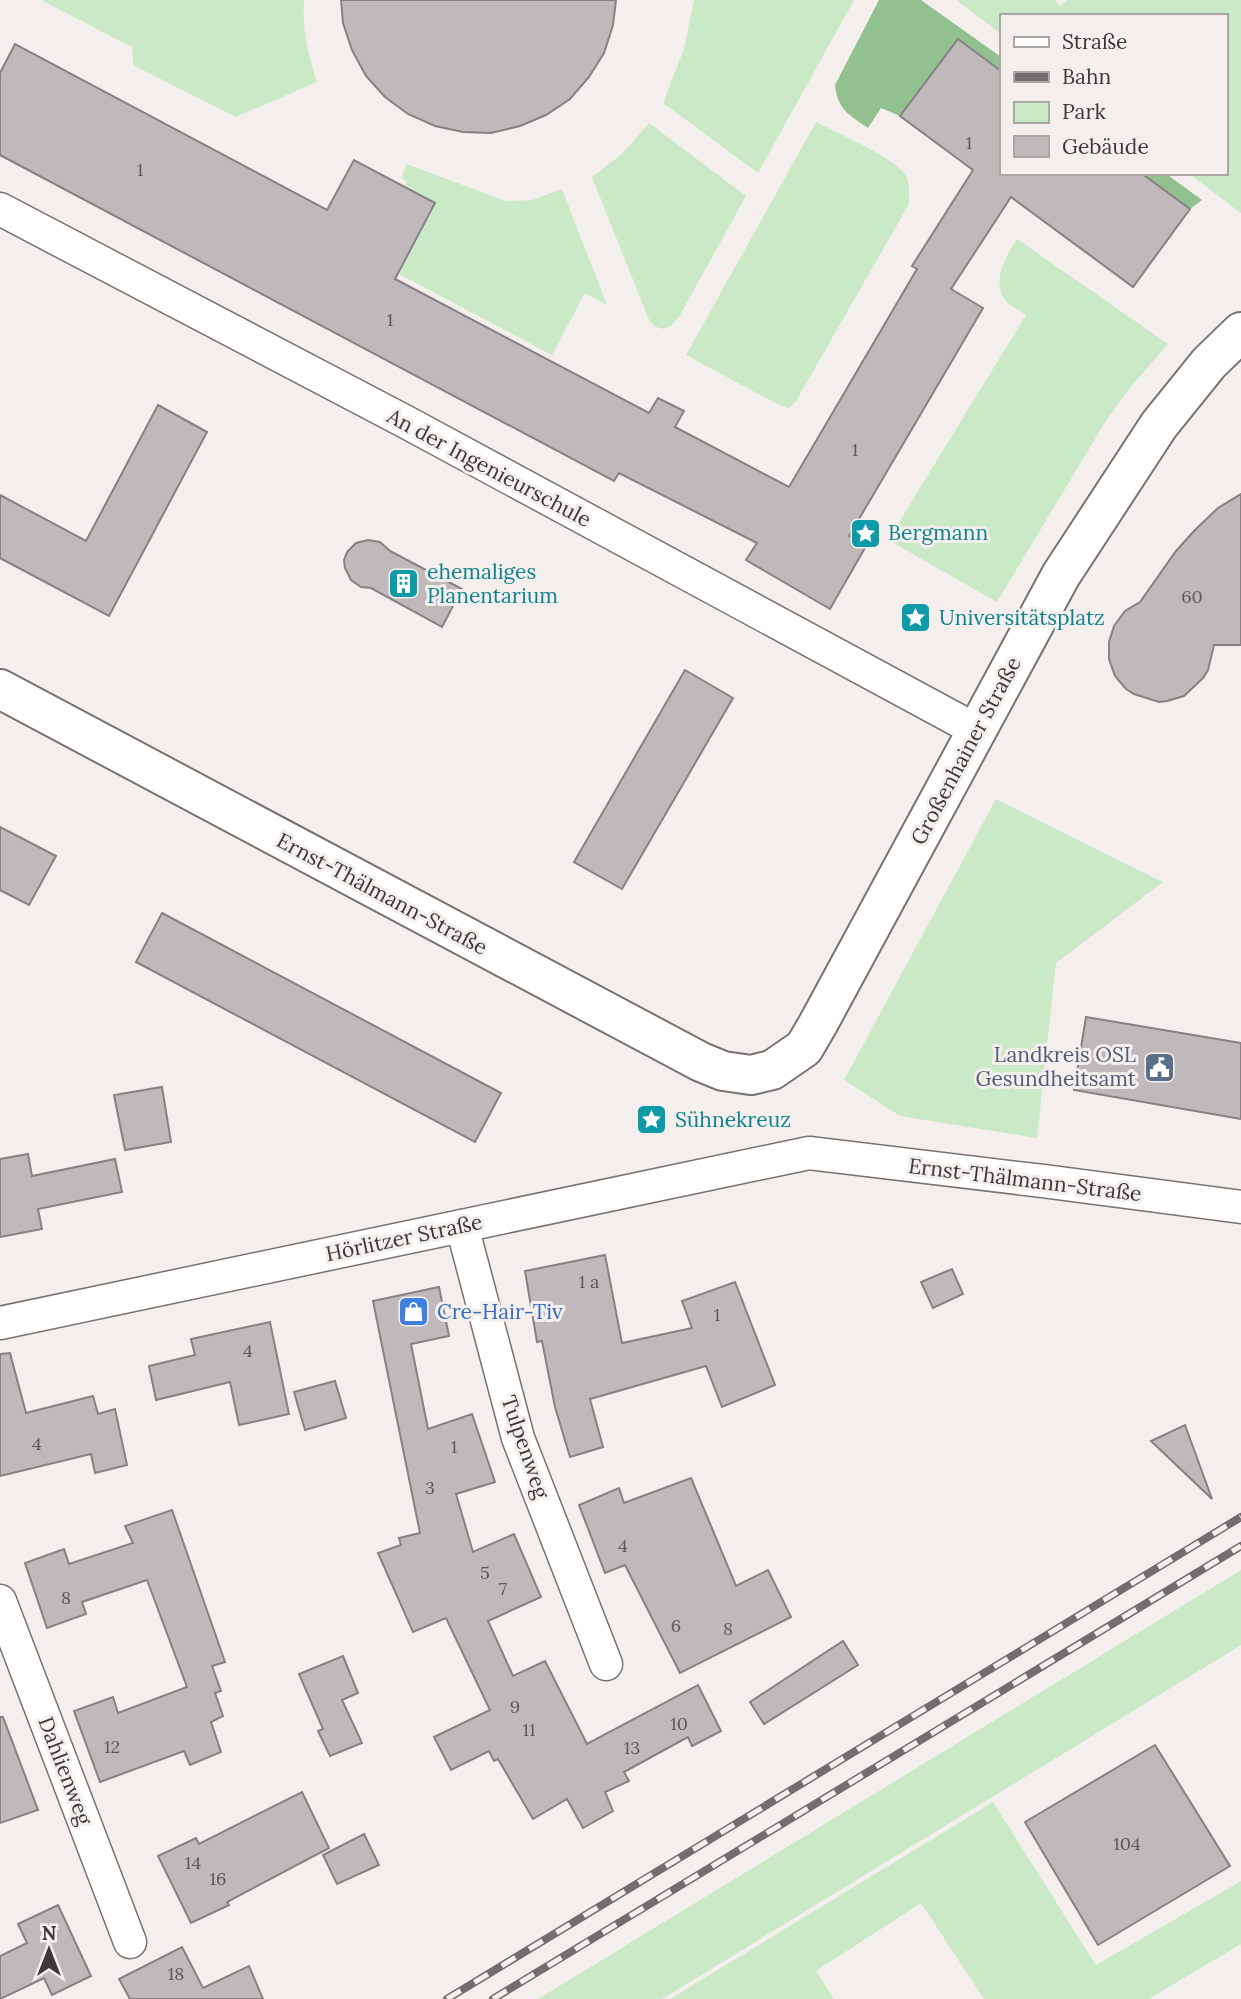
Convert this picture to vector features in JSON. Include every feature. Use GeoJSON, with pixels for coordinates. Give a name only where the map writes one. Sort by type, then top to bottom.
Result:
{"type":"FeatureCollection","features":[{"type":"Feature","properties":{"kind":"main road","name":"Großenhainer Straße"},"geometry":{"type":"LineString","coordinates":[[772,1070],[804,1048],[814,1032],[1061,575],[1152,436],[1209,363],[1241,332]]}},
{"type":"Feature","properties":{"kind":"main road","name":"Ernst-Thälmann-Straße"},"geometry":{"type":"LineString","coordinates":[[0,689],[701,1062],[723,1071],[751,1075],[772,1070]]}},
{"type":"Feature","properties":{"kind":"street","name":"An der Ingenieurschule"},"geometry":{"type":"LineString","coordinates":[[0,209],[406,422],[976,730]]}},
{"type":"Feature","properties":{"kind":"street","name":"Ernst-Thälmann-Straße"},"geometry":{"type":"LineString","coordinates":[[808,1153],[1241,1207]]}},
{"type":"Feature","properties":{"kind":"street","name":"Hörlitzer Straße"},"geometry":{"type":"LineString","coordinates":[[0,1322],[808,1153]]}},
{"type":"Feature","properties":{"kind":"street","name":"Tulpenweg"},"geometry":{"type":"LineString","coordinates":[[462,1226],[518,1438],[606,1664]]}},
{"type":"Feature","properties":{"kind":"street","name":"Dahlienweg"},"geometry":{"type":"LineString","coordinates":[[0,1601],[130,1942]]}},
{"type":"Feature","properties":{"kind":"green space"},"geometry":{"type":"Polygon","coordinates":[[[41,0],[304,0],[306,41],[317,82],[236,117],[133,65],[132,47],[41,0]]]}},
{"type":"Feature","properties":{"kind":"green space"},"geometry":{"type":"Polygon","coordinates":[[[694,0],[854,0],[758,173],[663,103],[684,49],[694,0]]]}},
{"type":"Feature","properties":{"kind":"green space"},"geometry":{"type":"Polygon","coordinates":[[[879,0],[921,0],[1000,56],[1000,69],[958,39],[900,116],[881,108],[868,128],[841,106],[835,85],[879,0]]]}},
{"type":"Feature","properties":{"kind":"green space"},"geometry":{"type":"Polygon","coordinates":[[[956,0],[1055,0],[1060,6],[1067,0],[1241,0],[1241,213],[1191,175],[1227,175],[1227,14],[1000,14],[1000,33],[956,0]]]}},
{"type":"Feature","properties":{"kind":"green space"},"geometry":{"type":"Polygon","coordinates":[[[816,122],[879,154],[901,169],[908,183],[909,204],[796,401],[789,408],[686,355],[816,122]]]}},
{"type":"Feature","properties":{"kind":"green space"},"geometry":{"type":"Polygon","coordinates":[[[649,123],[746,196],[680,315],[672,325],[664,329],[650,322],[592,177],[623,153],[649,123]]]}},
{"type":"Feature","properties":{"kind":"green space"},"geometry":{"type":"Polygon","coordinates":[[[407,164],[506,201],[532,200],[562,189],[607,305],[585,293],[552,355],[399,274],[436,203],[405,185],[407,182],[401,178],[407,164]]]}},
{"type":"Feature","properties":{"kind":"green space"},"geometry":{"type":"Polygon","coordinates":[[[1144,175],[1168,175],[1202,200],[1190,209],[1144,175]]]}},
{"type":"Feature","properties":{"kind":"green space"},"geometry":{"type":"Polygon","coordinates":[[[1017,239],[1168,344],[1129,389],[1104,424],[997,602],[888,540],[1026,315],[1006,301],[1000,283],[1002,267],[1017,239]]]}},
{"type":"Feature","properties":{"kind":"green space"},"geometry":{"type":"Polygon","coordinates":[[[996,799],[1163,882],[1056,963],[1037,1138],[900,1116],[844,1080],[996,799]]]}},
{"type":"Feature","properties":{"kind":"green space"},"geometry":{"type":"Polygon","coordinates":[[[1241,1570],[1241,1645],[662,1999],[538,1999],[1241,1570]]]}},
{"type":"Feature","properties":{"kind":"green space"},"geometry":{"type":"Polygon","coordinates":[[[993,1802],[1096,1965],[1241,1881],[1241,1944],[1149,1999],[984,1999],[921,1903],[816,1971],[834,1999],[670,1999],[993,1802]]]}},
{"type":"Feature","properties":{"kind":"building"},"geometry":{"type":"Polygon","coordinates":[[[341,0],[616,0],[613,25],[604,53],[589,77],[570,99],[546,115],[520,126],[491,133],[463,132],[435,126],[408,114],[385,97],[366,76],[352,50],[343,23],[341,0]]]}},
{"type":"Feature","properties":{"kind":"building"},"geometry":{"type":"Polygon","coordinates":[[[958,39],[1000,70],[1000,175],[1144,175],[1190,209],[1133,287],[1011,197],[951,289],[983,308],[849,536],[866,546],[830,609],[746,560],[757,543],[619,473],[614,481],[0,155],[0,73],[15,44],[327,210],[354,160],[435,203],[395,279],[649,413],[658,398],[684,411],[675,427],[789,487],[917,269],[912,266],[973,170],[900,116],[958,39]]]}},
{"type":"Feature","properties":{"kind":"building"},"geometry":{"type":"Polygon","coordinates":[[[158,405],[207,432],[109,616],[0,558],[0,495],[86,541],[158,405]]]}},
{"type":"Feature","properties":{"kind":"building"},"geometry":{"type":"Polygon","coordinates":[[[1241,494],[1241,645],[1214,645],[1208,670],[1184,696],[1159,702],[1134,694],[1115,676],[1109,659],[1109,642],[1114,626],[1125,611],[1140,602],[1176,551],[1195,530],[1218,508],[1241,494]]]}},
{"type":"Feature","properties":{"kind":"building","name":"ehemaliges Planentarium"},"geometry":{"type":"Polygon","coordinates":[[[368,540],[380,542],[390,551],[462,589],[442,627],[351,580],[345,568],[347,552],[356,543],[368,540]]]}},
{"type":"Feature","properties":{"kind":"building"},"geometry":{"type":"Polygon","coordinates":[[[685,670],[733,698],[622,889],[574,862],[685,670]]]}},
{"type":"Feature","properties":{"kind":"building"},"geometry":{"type":"Polygon","coordinates":[[[0,827],[56,856],[29,905],[0,890],[0,827]]]}},
{"type":"Feature","properties":{"kind":"building"},"geometry":{"type":"Polygon","coordinates":[[[162,913],[501,1093],[475,1142],[136,962],[162,913]]]}},
{"type":"Feature","properties":{"kind":"building","name":"Landkreis OSL Gesundheitsamt"},"geometry":{"type":"Polygon","coordinates":[[[1086,1017],[1241,1043],[1241,1119],[1074,1090],[1086,1017]]]}},
{"type":"Feature","properties":{"kind":"building"},"geometry":{"type":"Polygon","coordinates":[[[162,1087],[171,1142],[125,1150],[114,1095],[162,1087]]]}},
{"type":"Feature","properties":{"kind":"building"},"geometry":{"type":"Polygon","coordinates":[[[28,1154],[32,1176],[115,1159],[122,1192],[38,1209],[42,1229],[0,1237],[0,1159],[28,1154]]]}},
{"type":"Feature","properties":{"kind":"building"},"geometry":{"type":"Polygon","coordinates":[[[605,1255],[622,1343],[692,1328],[682,1301],[735,1282],[775,1385],[722,1407],[706,1366],[590,1399],[603,1447],[570,1457],[555,1407],[542,1341],[537,1342],[525,1271],[605,1255]]]}},
{"type":"Feature","properties":{"kind":"building"},"geometry":{"type":"Polygon","coordinates":[[[952,1269],[963,1294],[933,1308],[921,1282],[952,1269]]]}},
{"type":"Feature","properties":{"kind":"building"},"geometry":{"type":"Polygon","coordinates":[[[439,1287],[449,1336],[411,1344],[428,1429],[472,1414],[495,1482],[456,1494],[473,1552],[514,1534],[541,1597],[488,1621],[513,1676],[545,1661],[587,1744],[698,1685],[721,1731],[692,1746],[688,1737],[624,1772],[629,1781],[605,1792],[613,1811],[583,1828],[567,1799],[533,1819],[498,1759],[494,1761],[489,1751],[451,1770],[434,1737],[490,1710],[446,1618],[413,1632],[378,1553],[401,1545],[399,1538],[420,1533],[373,1301],[439,1287]]]}},
{"type":"Feature","properties":{"kind":"building"},"geometry":{"type":"Polygon","coordinates":[[[270,1322],[289,1414],[239,1425],[230,1382],[156,1400],[149,1366],[195,1355],[191,1339],[270,1322]]]}},
{"type":"Feature","properties":{"kind":"building"},"geometry":{"type":"Polygon","coordinates":[[[10,1353],[26,1413],[93,1396],[98,1414],[115,1409],[127,1465],[95,1473],[91,1454],[0,1476],[0,1354],[10,1353]]]}},
{"type":"Feature","properties":{"kind":"building"},"geometry":{"type":"Polygon","coordinates":[[[335,1381],[346,1418],[305,1430],[294,1392],[335,1381]]]}},
{"type":"Feature","properties":{"kind":"building"},"geometry":{"type":"Polygon","coordinates":[[[1185,1425],[1212,1499],[1151,1441],[1185,1425]]]}},
{"type":"Feature","properties":{"kind":"building"},"geometry":{"type":"Polygon","coordinates":[[[691,1478],[736,1586],[768,1570],[791,1617],[680,1673],[625,1565],[605,1573],[579,1505],[619,1488],[624,1503],[691,1478]]]}},
{"type":"Feature","properties":{"kind":"building"},"geometry":{"type":"Polygon","coordinates":[[[172,1510],[225,1662],[212,1666],[221,1691],[215,1693],[223,1716],[211,1722],[221,1752],[190,1765],[184,1751],[100,1782],[74,1711],[113,1697],[118,1713],[187,1687],[147,1580],[82,1602],[86,1614],[47,1628],[25,1563],[64,1549],[69,1564],[133,1543],[125,1526],[172,1510]]]}},
{"type":"Feature","properties":{"kind":"building"},"geometry":{"type":"Polygon","coordinates":[[[843,1641],[858,1665],[764,1724],[750,1702],[843,1641]]]}},
{"type":"Feature","properties":{"kind":"building"},"geometry":{"type":"Polygon","coordinates":[[[343,1656],[358,1693],[342,1700],[362,1743],[330,1756],[318,1731],[323,1729],[299,1674],[343,1656]]]}},
{"type":"Feature","properties":{"kind":"building"},"geometry":{"type":"Polygon","coordinates":[[[0,1717],[3,1717],[38,1810],[0,1823],[0,1717]]]}},
{"type":"Feature","properties":{"kind":"building"},"geometry":{"type":"Polygon","coordinates":[[[1155,1745],[1230,1866],[1098,1945],[1025,1822],[1155,1745]]]}},
{"type":"Feature","properties":{"kind":"building"},"geometry":{"type":"Polygon","coordinates":[[[302,1792],[329,1848],[227,1902],[229,1905],[191,1923],[158,1856],[196,1838],[199,1844],[302,1792]]]}},
{"type":"Feature","properties":{"kind":"building"},"geometry":{"type":"Polygon","coordinates":[[[364,1834],[379,1865],[337,1884],[323,1855],[364,1834]]]}},
{"type":"Feature","properties":{"kind":"building"},"geometry":{"type":"Polygon","coordinates":[[[58,1905],[91,1976],[52,1995],[44,1978],[0,1999],[0,1956],[27,1943],[18,1924],[58,1905]]]}},
{"type":"Feature","properties":{"kind":"building"},"geometry":{"type":"Polygon","coordinates":[[[182,1947],[203,1988],[249,1966],[263,1999],[130,1999],[119,1979],[182,1947]]]}},
{"type":"Feature","properties":{"kind":"railway"},"geometry":{"type":"LineString","coordinates":[[447,1999],[1241,1517]]}},
{"type":"Feature","properties":{"kind":"railway"},"geometry":{"type":"LineString","coordinates":[[493,1999],[1241,1546]]}},
{"type":"Feature","properties":{"kind":"place","name":"Bergmann"},"geometry":{"type":"Point","coordinates":[865,533]}},
{"type":"Feature","properties":{"kind":"place","name":"ehemaliges Planentarium"},"geometry":{"type":"Point","coordinates":[404,584]}},
{"type":"Feature","properties":{"kind":"place","name":"Universitätsplatz"},"geometry":{"type":"Point","coordinates":[916,618]}},
{"type":"Feature","properties":{"kind":"place","name":"Landkreis OSL Gesundheitsamt"},"geometry":{"type":"Point","coordinates":[1159,1067]}},
{"type":"Feature","properties":{"kind":"place","name":"Sühnekreuz"},"geometry":{"type":"Point","coordinates":[652,1120]}},
{"type":"Feature","properties":{"kind":"place","name":"Cre-Hair-Tiv"},"geometry":{"type":"Point","coordinates":[414,1312]}}]}
